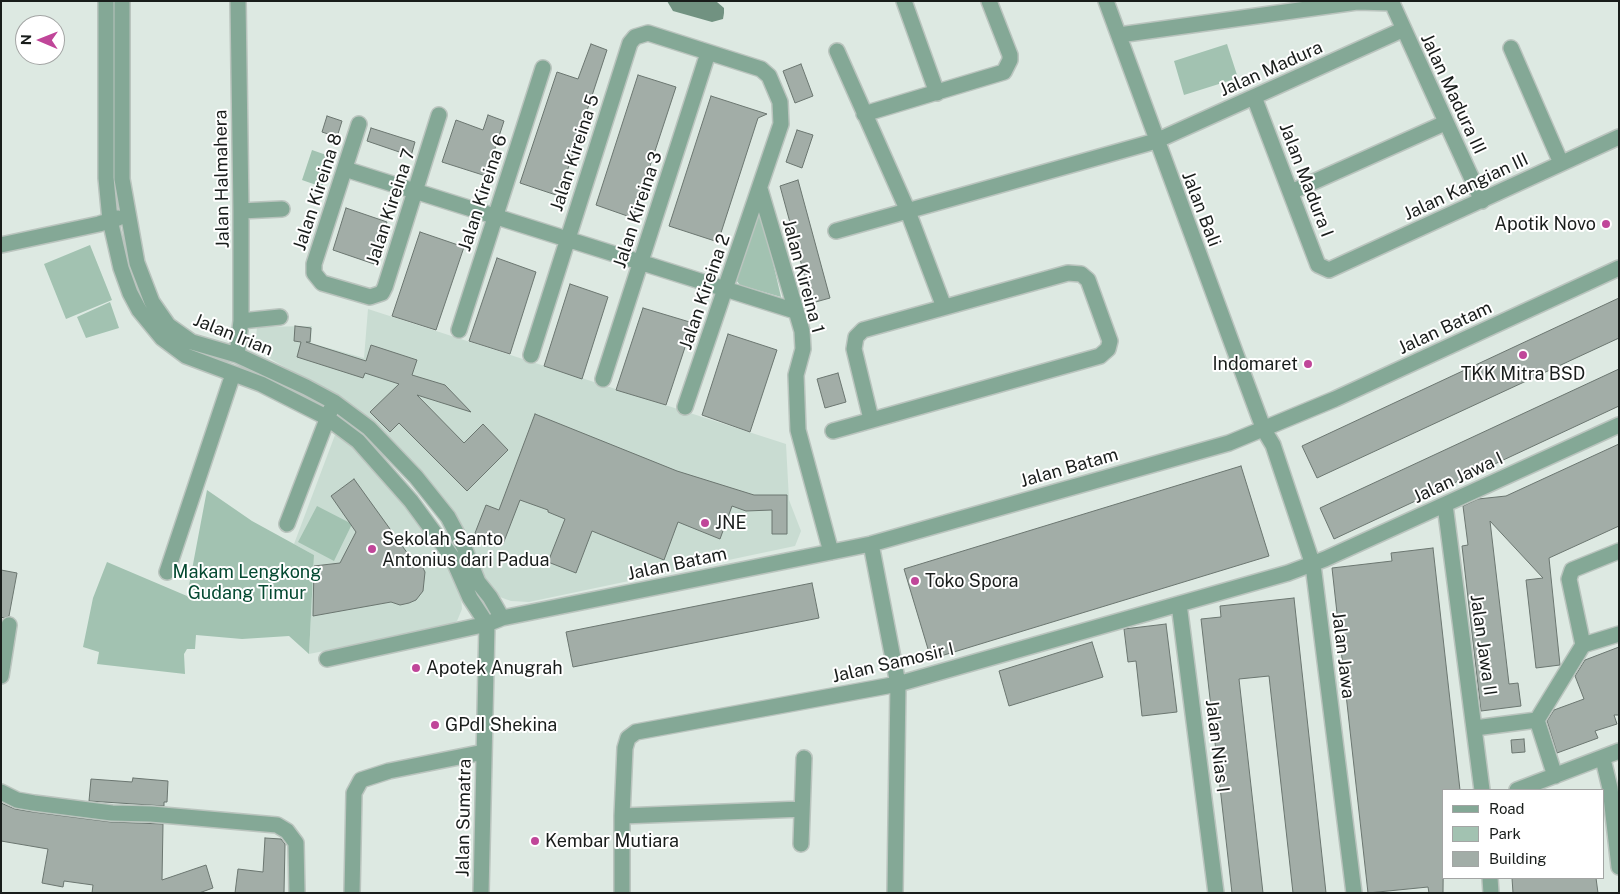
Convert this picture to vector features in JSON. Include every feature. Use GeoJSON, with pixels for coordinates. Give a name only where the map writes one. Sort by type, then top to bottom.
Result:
{"type":"FeatureCollection","features":[{"type":"Feature","properties":{"kind":"street","name":"Jalan Irian"},"geometry":{"type":"LineString","coordinates":[[106,1],[106,178],[110,220],[121,268],[130,293],[149,323],[174,339],[204,364],[261,384],[326,417],[358,441],[411,501],[452,557],[470,598],[487,624]]}},
{"type":"Feature","properties":{"kind":"street","name":"Jalan Irian"},"geometry":{"type":"LineString","coordinates":[[122,1],[122,179],[127,215],[137,263],[144,283],[174,339],[237,355],[334,402],[369,428],[416,477],[448,517],[464,547],[478,582],[502,618]]}},
{"type":"Feature","properties":{"kind":"street","name":"Jalan Halmahera"},"geometry":{"type":"LineString","coordinates":[[237,355],[241,322],[238,1]]}},
{"type":"Feature","properties":{"kind":"street"},"geometry":{"type":"LineString","coordinates":[[904,1],[937,93]]}},
{"type":"Feature","properties":{"kind":"street"},"geometry":{"type":"LineString","coordinates":[[864,114],[998,74],[1007,68],[1010,55],[989,1]]}},
{"type":"Feature","properties":{"kind":"street","name":"Jalan Bali"},"geometry":{"type":"LineString","coordinates":[[1106,1],[1264,430]]}},
{"type":"Feature","properties":{"kind":"street"},"geometry":{"type":"LineString","coordinates":[[1119,35],[1357,2],[1393,2]]}},
{"type":"Feature","properties":{"kind":"street","name":"Jalan Madura III"},"geometry":{"type":"LineString","coordinates":[[1393,2],[1402,30],[1482,201]]}},
{"type":"Feature","properties":{"kind":"street","name":"Jalan Madura"},"geometry":{"type":"LineString","coordinates":[[836,231],[907,209],[1156,141],[1402,30]]}},
{"type":"Feature","properties":{"kind":"street","name":"Jalan Kireina 5"},"geometry":{"type":"LineString","coordinates":[[531,355],[630,43],[635,37],[648,33],[708,52]]}},
{"type":"Feature","properties":{"kind":"street"},"geometry":{"type":"LineString","coordinates":[[1511,48],[1561,163]]}},
{"type":"Feature","properties":{"kind":"street"},"geometry":{"type":"LineString","coordinates":[[838,51],[907,209],[944,307]]}},
{"type":"Feature","properties":{"kind":"street"},"geometry":{"type":"LineString","coordinates":[[708,52],[761,69],[769,76],[780,102],[781,124],[760,188]]}},
{"type":"Feature","properties":{"kind":"street","name":"Jalan Kireina 3"},"geometry":{"type":"LineString","coordinates":[[604,380],[708,52]]}},
{"type":"Feature","properties":{"kind":"street","name":"Jalan Kireina 6"},"geometry":{"type":"LineString","coordinates":[[459,330],[543,68]]}},
{"type":"Feature","properties":{"kind":"street","name":"Jalan Madura I"},"geometry":{"type":"LineString","coordinates":[[1254,97],[1318,265],[1329,270]]}},
{"type":"Feature","properties":{"kind":"street","name":"Jalan Kireina 7"},"geometry":{"type":"LineString","coordinates":[[365,297],[377,296],[385,287],[417,191],[439,115]]}},
{"type":"Feature","properties":{"kind":"street"},"geometry":{"type":"LineString","coordinates":[[1291,192],[1444,122]]}},
{"type":"Feature","properties":{"kind":"street","name":"Jalan Kireina 8"},"geometry":{"type":"LineString","coordinates":[[359,124],[314,264],[314,273],[322,284],[365,297]]}},
{"type":"Feature","properties":{"kind":"street","name":"Jalan Kangian III"},"geometry":{"type":"LineString","coordinates":[[1329,270],[1619,137]]}},
{"type":"Feature","properties":{"kind":"street"},"geometry":{"type":"LineString","coordinates":[[345,169],[795,311]]}},
{"type":"Feature","properties":{"kind":"street","name":"Jalan Kireina 2"},"geometry":{"type":"LineString","coordinates":[[685,407],[760,188]]}},
{"type":"Feature","properties":{"kind":"street","name":"Jalan Kireina 1"},"geometry":{"type":"LineString","coordinates":[[760,188],[802,331],[803,349],[796,376],[798,430],[832,552]]}},
{"type":"Feature","properties":{"kind":"street"},"geometry":{"type":"LineString","coordinates":[[241,211],[282,209]]}},
{"type":"Feature","properties":{"kind":"street"},"geometry":{"type":"LineString","coordinates":[[1,245],[127,215]]}},
{"type":"Feature","properties":{"kind":"street","name":"Jalan Batam"},"geometry":{"type":"LineString","coordinates":[[327,659],[487,624],[502,618],[871,544],[1229,443],[1264,430],[1619,268]]}},
{"type":"Feature","properties":{"kind":"street"},"geometry":{"type":"LineString","coordinates":[[833,430],[871,420],[1100,356],[1108,349],[1110,341],[1088,280],[1085,276],[1075,272],[863,330],[856,337],[854,349],[871,420]]}},
{"type":"Feature","properties":{"kind":"street"},"geometry":{"type":"LineString","coordinates":[[241,322],[280,317]]}},
{"type":"Feature","properties":{"kind":"street","name":"Jalan Irian"},"geometry":{"type":"LineString","coordinates":[[167,572],[233,374]]}},
{"type":"Feature","properties":{"kind":"street"},"geometry":{"type":"LineString","coordinates":[[287,524],[326,417],[334,402]]}},
{"type":"Feature","properties":{"kind":"street","name":"Jalan Jawa I"},"geometry":{"type":"LineString","coordinates":[[1313,565],[1619,426]]}},
{"type":"Feature","properties":{"kind":"street"},"geometry":{"type":"LineString","coordinates":[[358,441],[369,428]]}},
{"type":"Feature","properties":{"kind":"street","name":"Jalan Jawa"},"geometry":{"type":"LineString","coordinates":[[1264,430],[1273,445],[1313,565],[1354,893]]}},
{"type":"Feature","properties":{"kind":"street","name":"Jalan Jawa II"},"geometry":{"type":"LineString","coordinates":[[1445,505],[1482,789]]}},
{"type":"Feature","properties":{"kind":"street"},"geometry":{"type":"LineString","coordinates":[[871,544],[898,684],[896,893]]}},
{"type":"Feature","properties":{"kind":"street"},"geometry":{"type":"LineString","coordinates":[[1583,645],[1569,573],[1619,550]]}},
{"type":"Feature","properties":{"kind":"street","name":"Jalan Samosir I"},"geometry":{"type":"LineString","coordinates":[[622,893],[622,816],[625,748],[628,738],[636,732],[898,684],[1313,565]]}},
{"type":"Feature","properties":{"kind":"street","name":"Jalan Nias I"},"geometry":{"type":"LineString","coordinates":[[1179,604],[1216,893]]}},
{"type":"Feature","properties":{"kind":"street","name":"Jalan Sumatra"},"geometry":{"type":"LineString","coordinates":[[481,893],[487,624]]}},
{"type":"Feature","properties":{"kind":"street"},"geometry":{"type":"LineString","coordinates":[[1,676],[9,625]]}},
{"type":"Feature","properties":{"kind":"street"},"geometry":{"type":"LineString","coordinates":[[1555,776],[1537,720],[1583,645],[1619,634]]}},
{"type":"Feature","properties":{"kind":"street"},"geometry":{"type":"LineString","coordinates":[[1475,728],[1537,720]]}},
{"type":"Feature","properties":{"kind":"street"},"geometry":{"type":"LineString","coordinates":[[1519,789],[1603,759],[1619,751]]}},
{"type":"Feature","properties":{"kind":"street"},"geometry":{"type":"LineString","coordinates":[[352,893],[354,793],[361,780],[389,771],[484,752]]}},
{"type":"Feature","properties":{"kind":"street"},"geometry":{"type":"LineString","coordinates":[[801,844],[804,758]]}},
{"type":"Feature","properties":{"kind":"street"},"geometry":{"type":"LineString","coordinates":[[1603,759],[1610,788],[1619,867]]}},
{"type":"Feature","properties":{"kind":"street"},"geometry":{"type":"LineString","coordinates":[[1,792],[17,800],[44,805],[112,813],[151,814],[277,825],[288,831],[296,843],[297,893]]}},
{"type":"Feature","properties":{"kind":"street"},"geometry":{"type":"LineString","coordinates":[[622,816],[802,809]]}},
{"type":"Feature","properties":{"kind":"street"},"geometry":{"type":"LineString","coordinates":[[1490,879],[1492,893]]}},
{"type":"Feature","properties":{"kind":"shaded area"},"geometry":{"type":"Polygon","coordinates":[[[667,1],[717,2],[724,8],[723,19],[712,22],[673,11],[667,1]]]}},
{"type":"Feature","properties":{"kind":"shaded area"},"geometry":{"type":"Polygon","coordinates":[[[368,309],[786,444],[789,500],[801,531],[795,546],[529,602],[511,601],[497,596],[489,586],[478,560],[450,509],[307,380],[255,350],[257,327],[312,326],[311,343],[364,358],[368,309]]]}},
{"type":"Feature","properties":{"kind":"shaded area","name":"Sekolah Santo Antonius dari Padua"},"geometry":{"type":"Polygon","coordinates":[[[335,435],[347,439],[434,538],[451,568],[461,596],[462,609],[457,621],[448,626],[309,654],[314,555],[294,544],[335,435]]]}},
{"type":"Feature","properties":{"kind":"green space"},"geometry":{"type":"Polygon","coordinates":[[[1227,44],[1238,78],[1184,95],[1174,61],[1227,44]]]}},
{"type":"Feature","properties":{"kind":"green space"},"geometry":{"type":"Polygon","coordinates":[[[312,150],[332,157],[322,187],[302,180],[312,150]]]}},
{"type":"Feature","properties":{"kind":"green space"},"geometry":{"type":"Polygon","coordinates":[[[758,211],[761,211],[781,297],[740,285],[736,280],[758,211]]]}},
{"type":"Feature","properties":{"kind":"green space"},"geometry":{"type":"Polygon","coordinates":[[[90,245],[112,300],[66,319],[44,264],[90,245]]]}},
{"type":"Feature","properties":{"kind":"green space"},"geometry":{"type":"Polygon","coordinates":[[[110,302],[119,328],[86,338],[77,317],[110,302]]]}},
{"type":"Feature","properties":{"kind":"green space","name":"Makam Lengkong Gudang Timur"},"geometry":{"type":"Polygon","coordinates":[[[207,490],[252,521],[314,555],[309,654],[289,636],[242,639],[196,635],[195,649],[187,649],[184,654],[185,674],[97,664],[99,652],[83,647],[93,598],[107,562],[187,596],[207,490]]]}},
{"type":"Feature","properties":{"kind":"green space"},"geometry":{"type":"Polygon","coordinates":[[[317,506],[352,524],[334,561],[298,542],[317,506]]]}},
{"type":"Feature","properties":{"kind":"building"},"geometry":{"type":"Polygon","coordinates":[[[591,44],[607,50],[559,196],[520,183],[557,72],[578,79],[591,44]]]}},
{"type":"Feature","properties":{"kind":"building"},"geometry":{"type":"Polygon","coordinates":[[[801,64],[813,96],[795,103],[783,71],[801,64]]]}},
{"type":"Feature","properties":{"kind":"building"},"geometry":{"type":"Polygon","coordinates":[[[638,75],[676,87],[633,218],[596,205],[638,75]]]}},
{"type":"Feature","properties":{"kind":"building"},"geometry":{"type":"Polygon","coordinates":[[[711,96],[767,114],[758,118],[718,242],[669,226],[711,96]]]}},
{"type":"Feature","properties":{"kind":"building"},"geometry":{"type":"Polygon","coordinates":[[[488,115],[504,121],[486,176],[442,162],[456,120],[483,130],[488,115]]]}},
{"type":"Feature","properties":{"kind":"building"},"geometry":{"type":"Polygon","coordinates":[[[327,116],[342,121],[337,137],[322,132],[327,116]]]}},
{"type":"Feature","properties":{"kind":"building"},"geometry":{"type":"Polygon","coordinates":[[[371,128],[415,142],[411,156],[367,141],[371,128]]]}},
{"type":"Feature","properties":{"kind":"building"},"geometry":{"type":"Polygon","coordinates":[[[797,130],[813,135],[802,168],[786,162],[797,130]]]}},
{"type":"Feature","properties":{"kind":"building"},"geometry":{"type":"Polygon","coordinates":[[[798,180],[830,298],[812,303],[780,186],[798,180]]]}},
{"type":"Feature","properties":{"kind":"building"},"geometry":{"type":"Polygon","coordinates":[[[346,208],[387,222],[374,264],[333,250],[346,208]]]}},
{"type":"Feature","properties":{"kind":"building"},"geometry":{"type":"Polygon","coordinates":[[[420,232],[464,247],[436,330],[392,316],[420,232]]]}},
{"type":"Feature","properties":{"kind":"building"},"geometry":{"type":"Polygon","coordinates":[[[497,258],[536,272],[510,354],[469,341],[497,258]]]}},
{"type":"Feature","properties":{"kind":"building"},"geometry":{"type":"Polygon","coordinates":[[[570,284],[608,297],[582,379],[544,366],[570,284]]]}},
{"type":"Feature","properties":{"kind":"building"},"geometry":{"type":"Polygon","coordinates":[[[1619,298],[1619,338],[1317,478],[1302,446],[1619,298]]]}},
{"type":"Feature","properties":{"kind":"building"},"geometry":{"type":"Polygon","coordinates":[[[643,308],[693,323],[666,405],[616,390],[643,308]]]}},
{"type":"Feature","properties":{"kind":"building"},"geometry":{"type":"Polygon","coordinates":[[[295,326],[311,328],[310,342],[306,342],[366,361],[371,345],[417,360],[412,375],[445,385],[471,412],[417,395],[464,443],[483,424],[508,450],[467,491],[399,423],[390,432],[370,412],[399,384],[365,373],[363,378],[297,357],[301,342],[294,341],[295,326]]]}},
{"type":"Feature","properties":{"kind":"building"},"geometry":{"type":"Polygon","coordinates":[[[728,334],[777,350],[750,432],[702,415],[728,334]]]}},
{"type":"Feature","properties":{"kind":"building"},"geometry":{"type":"Polygon","coordinates":[[[1619,369],[1619,406],[1334,539],[1320,508],[1619,369]]]}},
{"type":"Feature","properties":{"kind":"building"},"geometry":{"type":"Polygon","coordinates":[[[838,373],[846,402],[825,408],[817,379],[838,373]]]}},
{"type":"Feature","properties":{"kind":"building"},"geometry":{"type":"Polygon","coordinates":[[[535,414],[677,471],[754,495],[787,495],[787,534],[772,534],[772,510],[746,511],[732,506],[720,539],[678,522],[664,560],[592,531],[576,573],[548,562],[565,519],[548,512],[548,510],[520,500],[503,544],[475,533],[486,505],[499,510],[535,414]]]}},
{"type":"Feature","properties":{"kind":"building"},"geometry":{"type":"Polygon","coordinates":[[[1619,444],[1619,526],[1549,558],[1560,665],[1536,668],[1526,580],[1543,578],[1490,521],[1509,684],[1518,683],[1521,706],[1481,711],[1462,546],[1468,545],[1463,506],[1478,499],[1506,496],[1619,444]]]}},
{"type":"Feature","properties":{"kind":"building"},"geometry":{"type":"Polygon","coordinates":[[[1241,466],[1269,556],[931,659],[904,569],[1241,466]]]}},
{"type":"Feature","properties":{"kind":"building"},"geometry":{"type":"Polygon","coordinates":[[[354,479],[408,554],[420,562],[425,572],[423,591],[416,600],[409,603],[400,605],[391,602],[313,616],[314,566],[340,563],[356,532],[331,496],[354,479]]]}},
{"type":"Feature","properties":{"kind":"building"},"geometry":{"type":"Polygon","coordinates":[[[1433,548],[1460,789],[1442,789],[1443,893],[1429,893],[1428,887],[1368,893],[1332,568],[1392,561],[1391,553],[1433,548]]]}},
{"type":"Feature","properties":{"kind":"building"},"geometry":{"type":"Polygon","coordinates":[[[1,570],[17,573],[9,616],[4,618],[1,617],[1,570]]]}},
{"type":"Feature","properties":{"kind":"building"},"geometry":{"type":"Polygon","coordinates":[[[812,583],[819,618],[573,667],[566,632],[812,583]]]}},
{"type":"Feature","properties":{"kind":"building"},"geometry":{"type":"Polygon","coordinates":[[[1294,598],[1326,893],[1293,893],[1269,676],[1239,679],[1263,893],[1232,893],[1201,619],[1221,617],[1220,606],[1294,598]]]}},
{"type":"Feature","properties":{"kind":"building"},"geometry":{"type":"Polygon","coordinates":[[[1166,624],[1177,712],[1142,716],[1136,661],[1128,662],[1124,629],[1166,624]]]}},
{"type":"Feature","properties":{"kind":"building"},"geometry":{"type":"Polygon","coordinates":[[[1092,642],[1103,677],[1009,706],[999,671],[1092,642]]]}},
{"type":"Feature","properties":{"kind":"building"},"geometry":{"type":"Polygon","coordinates":[[[1619,647],[1619,715],[1614,715],[1617,724],[1595,731],[1598,738],[1557,753],[1547,721],[1554,710],[1584,699],[1575,676],[1585,660],[1619,647]]]}},
{"type":"Feature","properties":{"kind":"building"},"geometry":{"type":"Polygon","coordinates":[[[1524,739],[1525,752],[1512,753],[1511,740],[1524,739]]]}},
{"type":"Feature","properties":{"kind":"building"},"geometry":{"type":"Polygon","coordinates":[[[133,778],[168,781],[167,802],[164,802],[164,806],[89,801],[91,779],[132,782],[133,778]]]}},
{"type":"Feature","properties":{"kind":"building"},"geometry":{"type":"Polygon","coordinates":[[[1,803],[15,809],[33,812],[111,822],[163,824],[162,880],[206,865],[213,888],[199,893],[92,893],[93,885],[64,881],[63,887],[42,883],[48,849],[1,841],[1,803]]]}},
{"type":"Feature","properties":{"kind":"building"},"geometry":{"type":"Polygon","coordinates":[[[265,838],[281,839],[285,844],[284,893],[235,893],[238,869],[263,872],[265,838]]]}},
{"type":"Feature","properties":{"kind":"building"},"geometry":{"type":"Polygon","coordinates":[[[1512,879],[1596,879],[1598,893],[1513,893],[1512,879]]]}},
{"type":"Feature","properties":{"kind":"place","name":"Apotik Novo"},"geometry":{"type":"Point","coordinates":[1606,224]}},
{"type":"Feature","properties":{"kind":"place","name":"TKK Mitra BSD"},"geometry":{"type":"Point","coordinates":[1523,355]}},
{"type":"Feature","properties":{"kind":"place","name":"Indomaret"},"geometry":{"type":"Point","coordinates":[1308,364]}},
{"type":"Feature","properties":{"kind":"place","name":"JNE"},"geometry":{"type":"Point","coordinates":[705,523]}},
{"type":"Feature","properties":{"kind":"place","name":"Sekolah Santo Antonius dari Padua"},"geometry":{"type":"Point","coordinates":[372,549]}},
{"type":"Feature","properties":{"kind":"place","name":"Toko Spora"},"geometry":{"type":"Point","coordinates":[915,581]}},
{"type":"Feature","properties":{"kind":"place","name":"Apotek Anugrah"},"geometry":{"type":"Point","coordinates":[416,668]}},
{"type":"Feature","properties":{"kind":"place","name":"GPdI Shekina"},"geometry":{"type":"Point","coordinates":[435,725]}},
{"type":"Feature","properties":{"kind":"place","name":"Kembar Mutiara"},"geometry":{"type":"Point","coordinates":[535,841]}}]}
